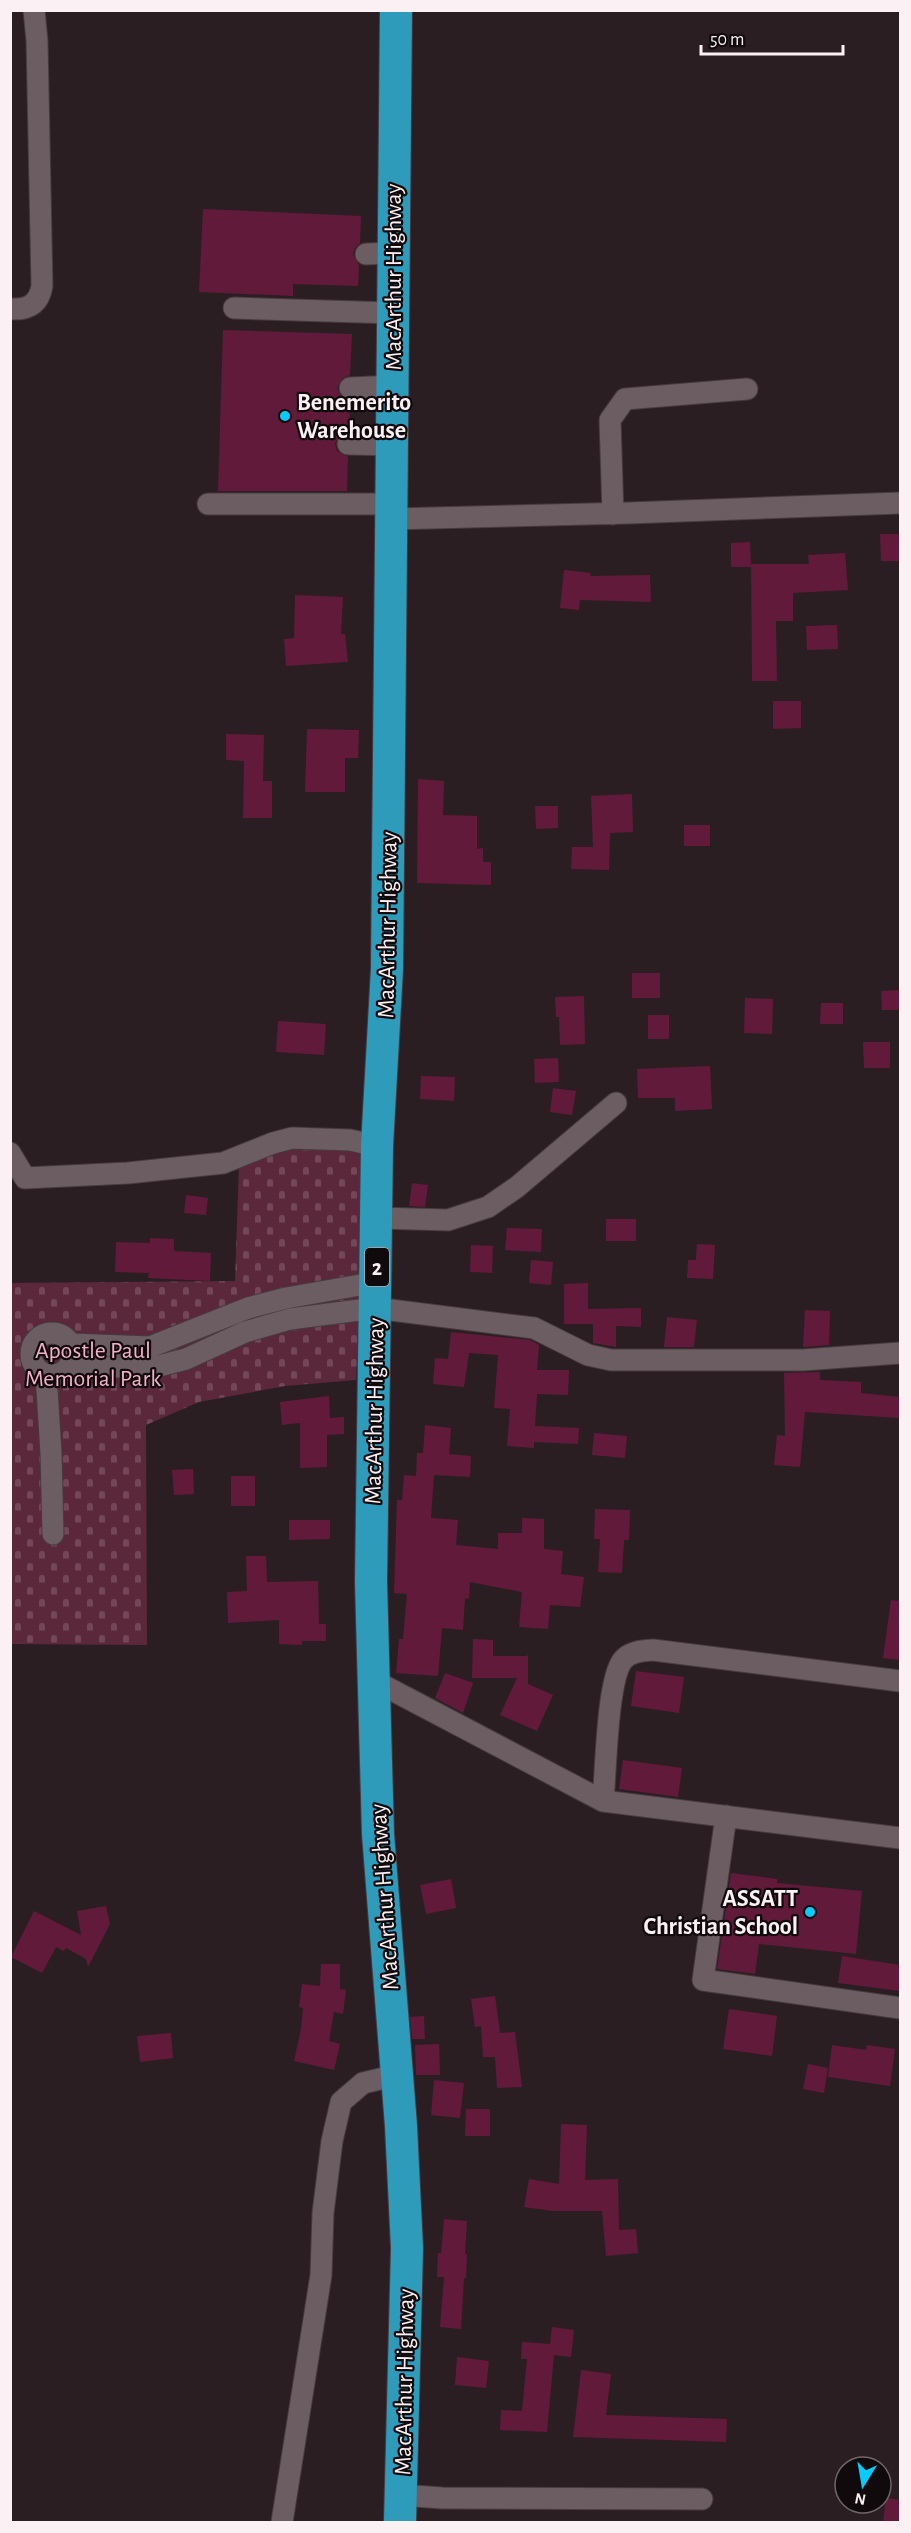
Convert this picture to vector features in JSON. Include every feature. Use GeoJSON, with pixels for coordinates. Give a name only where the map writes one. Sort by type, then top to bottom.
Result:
{"type":"FeatureCollection","features":[{"type":"Feature","properties":{"kind":"highway","name":"MacArthur Highway"},"geometry":{"type":"LineString","coordinates":[[396,10],[379,253],[392,313],[393,386],[387,969],[377,1146],[378,1218],[371,1582],[378,1834],[397,2075],[407,2248],[401,2509]]}},
{"type":"Feature","properties":{"kind":"street"},"geometry":{"type":"LineString","coordinates":[[10,309],[32,305],[40,296],[42,286],[39,97],[34,10]]}},
{"type":"Feature","properties":{"kind":"street"},"geometry":{"type":"LineString","coordinates":[[234,308],[392,313]]}},
{"type":"Feature","properties":{"kind":"street"},"geometry":{"type":"LineString","coordinates":[[350,388],[393,386]]}},
{"type":"Feature","properties":{"kind":"street"},"geometry":{"type":"LineString","coordinates":[[613,514],[610,420],[625,399],[747,389]]}},
{"type":"Feature","properties":{"kind":"street"},"geometry":{"type":"LineString","coordinates":[[348,444],[392,445]]}},
{"type":"Feature","properties":{"kind":"street"},"geometry":{"type":"LineString","coordinates":[[208,504],[392,511],[613,514],[900,503]]}},
{"type":"Feature","properties":{"kind":"street"},"geometry":{"type":"LineString","coordinates":[[378,1218],[448,1220],[488,1207],[517,1186],[616,1103]]}},
{"type":"Feature","properties":{"kind":"street"},"geometry":{"type":"LineString","coordinates":[[10,1154],[25,1178],[128,1173],[223,1163],[292,1137],[350,1140],[377,1146]]}},
{"type":"Feature","properties":{"kind":"street"},"geometry":{"type":"LineString","coordinates":[[376,1295],[328,1314],[290,1319],[245,1332],[186,1359],[153,1357],[70,1344],[57,1334],[49,1333],[35,1341],[31,1357],[33,1365],[46,1374],[54,1375],[68,1367],[153,1357],[248,1308],[325,1291],[376,1295],[534,1328],[588,1355],[611,1360],[803,1360],[900,1353]]}},
{"type":"Feature","properties":{"kind":"street"},"geometry":{"type":"LineString","coordinates":[[325,1291],[328,1314]]}},
{"type":"Feature","properties":{"kind":"street"},"geometry":{"type":"LineString","coordinates":[[286,1298],[290,1319]]}},
{"type":"Feature","properties":{"kind":"street"},"geometry":{"type":"LineString","coordinates":[[68,1367],[72,1360],[70,1344]]}},
{"type":"Feature","properties":{"kind":"street"},"geometry":{"type":"LineString","coordinates":[[46,1374],[53,1534]]}},
{"type":"Feature","properties":{"kind":"street"},"geometry":{"type":"LineString","coordinates":[[603,1801],[614,1679],[625,1658],[633,1653],[653,1650],[900,1681]]}},
{"type":"Feature","properties":{"kind":"street"},"geometry":{"type":"LineString","coordinates":[[373,1680],[603,1801],[900,1838]]}},
{"type":"Feature","properties":{"kind":"street"},"geometry":{"type":"LineString","coordinates":[[726,1816],[703,1980],[900,2008]]}},
{"type":"Feature","properties":{"kind":"street"},"geometry":{"type":"LineString","coordinates":[[282,2523],[321,2275],[322,2213],[332,2141],[341,2102],[363,2083],[397,2075]]}},
{"type":"Feature","properties":{"kind":"street"},"geometry":{"type":"LineString","coordinates":[[401,2509],[442,2498],[702,2499]]}},
{"type":"Feature","properties":{"kind":"green space","name":"Apostle Paul Memorial Park"},"geometry":{"type":"Polygon","coordinates":[[[290,1143],[361,1144],[361,1252],[356,1380],[285,1386],[199,1402],[146,1425],[147,1645],[11,1644],[10,1283],[235,1281],[239,1165],[290,1143]]]}},
{"type":"Feature","properties":{"kind":"building"},"geometry":{"type":"Polygon","coordinates":[[[203,209],[361,216],[360,243],[353,254],[359,265],[358,286],[293,284],[293,296],[199,292],[203,209]]]}},
{"type":"Feature","properties":{"kind":"building","name":"Benemerito Warehouse"},"geometry":{"type":"Polygon","coordinates":[[[223,330],[352,334],[350,375],[343,378],[337,388],[340,395],[350,401],[349,431],[341,433],[335,443],[337,451],[348,457],[347,491],[218,491],[223,330]]]}},
{"type":"Feature","properties":{"kind":"building"},"geometry":{"type":"Polygon","coordinates":[[[880,534],[900,534],[900,561],[881,561],[880,534]]]}},
{"type":"Feature","properties":{"kind":"building"},"geometry":{"type":"Polygon","coordinates":[[[750,542],[751,567],[731,567],[731,543],[750,542]]]}},
{"type":"Feature","properties":{"kind":"building"},"geometry":{"type":"Polygon","coordinates":[[[845,553],[848,590],[793,593],[793,621],[776,621],[777,681],[752,681],[751,564],[809,564],[808,555],[845,553]]]}},
{"type":"Feature","properties":{"kind":"building"},"geometry":{"type":"Polygon","coordinates":[[[564,570],[591,573],[590,576],[650,575],[651,602],[580,600],[579,610],[560,608],[564,570]]]}},
{"type":"Feature","properties":{"kind":"building"},"geometry":{"type":"Polygon","coordinates":[[[295,595],[343,597],[341,634],[345,634],[348,662],[286,666],[284,639],[294,638],[295,595]]]}},
{"type":"Feature","properties":{"kind":"building"},"geometry":{"type":"Polygon","coordinates":[[[837,625],[838,649],[807,650],[806,626],[837,625]]]}},
{"type":"Feature","properties":{"kind":"building"},"geometry":{"type":"Polygon","coordinates":[[[773,701],[801,701],[801,728],[773,729],[773,701]]]}},
{"type":"Feature","properties":{"kind":"building"},"geometry":{"type":"Polygon","coordinates":[[[307,729],[359,730],[358,758],[345,758],[345,792],[305,792],[307,729]]]}},
{"type":"Feature","properties":{"kind":"building"},"geometry":{"type":"Polygon","coordinates":[[[226,734],[264,735],[263,781],[272,781],[272,818],[243,818],[244,761],[226,760],[226,734]]]}},
{"type":"Feature","properties":{"kind":"building"},"geometry":{"type":"Polygon","coordinates":[[[418,779],[444,781],[443,815],[477,816],[477,849],[483,848],[483,862],[491,862],[491,885],[417,883],[418,779]]]}},
{"type":"Feature","properties":{"kind":"building"},"geometry":{"type":"Polygon","coordinates":[[[632,794],[633,832],[610,833],[609,870],[571,869],[572,847],[593,847],[591,796],[632,794]]]}},
{"type":"Feature","properties":{"kind":"building"},"geometry":{"type":"Polygon","coordinates":[[[535,806],[558,806],[558,828],[536,829],[535,806]]]}},
{"type":"Feature","properties":{"kind":"building"},"geometry":{"type":"Polygon","coordinates":[[[684,825],[710,825],[710,846],[684,846],[684,825]]]}},
{"type":"Feature","properties":{"kind":"building"},"geometry":{"type":"Polygon","coordinates":[[[632,973],[660,973],[660,998],[632,998],[632,973]]]}},
{"type":"Feature","properties":{"kind":"building"},"geometry":{"type":"Polygon","coordinates":[[[900,990],[900,1010],[882,1010],[881,991],[900,990]]]}},
{"type":"Feature","properties":{"kind":"building"},"geometry":{"type":"Polygon","coordinates":[[[584,996],[585,1044],[560,1045],[559,1017],[556,1017],[555,997],[584,996]]]}},
{"type":"Feature","properties":{"kind":"building"},"geometry":{"type":"Polygon","coordinates":[[[745,998],[773,999],[772,1034],[744,1033],[745,998]]]}},
{"type":"Feature","properties":{"kind":"building"},"geometry":{"type":"Polygon","coordinates":[[[821,1003],[843,1003],[843,1024],[820,1024],[821,1003]]]}},
{"type":"Feature","properties":{"kind":"building"},"geometry":{"type":"Polygon","coordinates":[[[648,1015],[669,1015],[669,1039],[648,1039],[648,1015]]]}},
{"type":"Feature","properties":{"kind":"building"},"geometry":{"type":"Polygon","coordinates":[[[278,1021],[326,1024],[324,1055],[276,1052],[278,1021]]]}},
{"type":"Feature","properties":{"kind":"building"},"geometry":{"type":"Polygon","coordinates":[[[863,1042],[890,1042],[890,1068],[864,1068],[863,1042]]]}},
{"type":"Feature","properties":{"kind":"building"},"geometry":{"type":"Polygon","coordinates":[[[558,1058],[559,1082],[535,1083],[534,1059],[558,1058]]]}},
{"type":"Feature","properties":{"kind":"building"},"geometry":{"type":"Polygon","coordinates":[[[710,1066],[712,1109],[675,1111],[675,1098],[638,1098],[637,1069],[710,1066]]]}},
{"type":"Feature","properties":{"kind":"building"},"geometry":{"type":"Polygon","coordinates":[[[421,1076],[455,1077],[454,1101],[420,1099],[421,1076]]]}},
{"type":"Feature","properties":{"kind":"building"},"geometry":{"type":"Polygon","coordinates":[[[553,1088],[576,1091],[572,1115],[550,1112],[553,1088]]]}},
{"type":"Feature","properties":{"kind":"building"},"geometry":{"type":"Polygon","coordinates":[[[412,1183],[428,1185],[425,1207],[409,1206],[412,1183]]]}},
{"type":"Feature","properties":{"kind":"building"},"geometry":{"type":"Polygon","coordinates":[[[186,1195],[208,1198],[206,1215],[184,1213],[186,1195]]]}},
{"type":"Feature","properties":{"kind":"building"},"geometry":{"type":"Polygon","coordinates":[[[606,1219],[636,1219],[636,1241],[606,1241],[606,1219]]]}},
{"type":"Feature","properties":{"kind":"building"},"geometry":{"type":"Polygon","coordinates":[[[507,1228],[542,1229],[541,1252],[505,1250],[507,1228]]]}},
{"type":"Feature","properties":{"kind":"building"},"geometry":{"type":"Polygon","coordinates":[[[150,1238],[174,1239],[174,1251],[211,1253],[210,1281],[148,1278],[149,1273],[115,1272],[116,1242],[150,1243],[150,1238]]]}},
{"type":"Feature","properties":{"kind":"building"},"geometry":{"type":"Polygon","coordinates":[[[697,1244],[715,1245],[713,1279],[687,1278],[688,1260],[696,1260],[697,1244]]]}},
{"type":"Feature","properties":{"kind":"building"},"geometry":{"type":"Polygon","coordinates":[[[471,1245],[493,1246],[492,1273],[470,1272],[471,1245]]]}},
{"type":"Feature","properties":{"kind":"building"},"geometry":{"type":"Polygon","coordinates":[[[531,1260],[553,1262],[551,1285],[529,1283],[531,1260]]]}},
{"type":"Feature","properties":{"kind":"building"},"geometry":{"type":"Polygon","coordinates":[[[588,1283],[588,1309],[641,1308],[641,1327],[616,1326],[616,1347],[593,1343],[593,1324],[564,1324],[564,1284],[588,1283]]]}},
{"type":"Feature","properties":{"kind":"building"},"geometry":{"type":"Polygon","coordinates":[[[805,1310],[830,1311],[829,1345],[803,1347],[805,1310]]]}},
{"type":"Feature","properties":{"kind":"building"},"geometry":{"type":"Polygon","coordinates":[[[667,1317],[697,1320],[694,1347],[664,1347],[667,1317]]]}},
{"type":"Feature","properties":{"kind":"building"},"geometry":{"type":"Polygon","coordinates":[[[451,1332],[530,1340],[539,1345],[537,1370],[569,1370],[568,1395],[537,1394],[535,1426],[579,1428],[578,1444],[534,1442],[534,1448],[507,1446],[510,1409],[494,1408],[498,1355],[469,1353],[464,1387],[433,1384],[435,1358],[448,1359],[451,1332]]]}},
{"type":"Feature","properties":{"kind":"building"},"geometry":{"type":"Polygon","coordinates":[[[820,1372],[820,1380],[861,1382],[861,1393],[900,1397],[900,1418],[805,1412],[800,1467],[774,1465],[777,1435],[785,1436],[784,1373],[820,1372]]]}},
{"type":"Feature","properties":{"kind":"building"},"geometry":{"type":"Polygon","coordinates":[[[329,1396],[330,1418],[344,1417],[344,1434],[327,1435],[327,1467],[300,1468],[300,1423],[282,1425],[280,1402],[329,1396]]]}},
{"type":"Feature","properties":{"kind":"building"},"geometry":{"type":"Polygon","coordinates":[[[425,1425],[451,1428],[449,1454],[471,1456],[470,1477],[434,1475],[431,1518],[458,1520],[456,1545],[498,1549],[498,1533],[522,1533],[522,1518],[544,1519],[544,1549],[563,1551],[561,1574],[584,1577],[580,1607],[550,1605],[548,1629],[519,1627],[522,1592],[470,1582],[469,1599],[465,1598],[463,1630],[442,1628],[438,1676],[396,1673],[399,1639],[403,1639],[407,1594],[394,1593],[397,1500],[402,1500],[404,1475],[416,1476],[417,1453],[423,1453],[425,1425]]]}},
{"type":"Feature","properties":{"kind":"building"},"geometry":{"type":"Polygon","coordinates":[[[594,1433],[627,1436],[625,1458],[592,1455],[594,1433]]]}},
{"type":"Feature","properties":{"kind":"building"},"geometry":{"type":"Polygon","coordinates":[[[193,1469],[194,1494],[174,1495],[172,1470],[193,1469]]]}},
{"type":"Feature","properties":{"kind":"building"},"geometry":{"type":"Polygon","coordinates":[[[231,1476],[255,1476],[255,1506],[231,1506],[231,1476]]]}},
{"type":"Feature","properties":{"kind":"building"},"geometry":{"type":"Polygon","coordinates":[[[595,1509],[630,1510],[629,1540],[624,1540],[622,1573],[598,1572],[600,1539],[594,1539],[595,1509]]]}},
{"type":"Feature","properties":{"kind":"building"},"geometry":{"type":"Polygon","coordinates":[[[289,1520],[330,1520],[330,1539],[289,1540],[289,1520]]]}},
{"type":"Feature","properties":{"kind":"building"},"geometry":{"type":"Polygon","coordinates":[[[246,1556],[266,1556],[267,1582],[318,1581],[319,1624],[326,1624],[326,1641],[302,1641],[302,1645],[279,1644],[279,1620],[228,1623],[227,1592],[247,1591],[246,1556]]]}},
{"type":"Feature","properties":{"kind":"building"},"geometry":{"type":"Polygon","coordinates":[[[891,1600],[900,1601],[900,1660],[883,1658],[891,1600]]]}},
{"type":"Feature","properties":{"kind":"building"},"geometry":{"type":"Polygon","coordinates":[[[473,1639],[493,1640],[493,1656],[527,1656],[528,1654],[528,1684],[553,1695],[537,1731],[500,1715],[517,1678],[472,1678],[473,1639]]]}},
{"type":"Feature","properties":{"kind":"building"},"geometry":{"type":"Polygon","coordinates":[[[636,1671],[684,1677],[679,1713],[631,1706],[636,1671]]]}},
{"type":"Feature","properties":{"kind":"building"},"geometry":{"type":"Polygon","coordinates":[[[445,1673],[473,1683],[463,1713],[435,1698],[445,1673]]]}},
{"type":"Feature","properties":{"kind":"building"},"geometry":{"type":"Polygon","coordinates":[[[623,1760],[682,1768],[678,1797],[619,1789],[623,1760]]]}},
{"type":"Feature","properties":{"kind":"building"},"geometry":{"type":"Polygon","coordinates":[[[731,1873],[777,1879],[777,1883],[862,1891],[856,1954],[759,1944],[755,1974],[717,1969],[731,1873]]]}},
{"type":"Feature","properties":{"kind":"building"},"geometry":{"type":"Polygon","coordinates":[[[451,1879],[456,1908],[426,1914],[420,1885],[451,1879]]]}},
{"type":"Feature","properties":{"kind":"building"},"geometry":{"type":"Polygon","coordinates":[[[106,1906],[110,1924],[88,1967],[86,1959],[66,1948],[64,1951],[56,1947],[42,1973],[11,1957],[34,1911],[81,1935],[77,1911],[106,1906]]]}},
{"type":"Feature","properties":{"kind":"building"},"geometry":{"type":"Polygon","coordinates":[[[842,1956],[900,1965],[900,1991],[838,1983],[842,1956]]]}},
{"type":"Feature","properties":{"kind":"building"},"geometry":{"type":"Polygon","coordinates":[[[321,1964],[340,1964],[340,1989],[346,1990],[343,2014],[334,2012],[329,2041],[340,2044],[334,2070],[294,2061],[301,2029],[303,2008],[299,2007],[302,1984],[320,1986],[321,1964]]]}},
{"type":"Feature","properties":{"kind":"building"},"geometry":{"type":"Polygon","coordinates":[[[495,1996],[500,2033],[515,2032],[522,2087],[497,2088],[495,2057],[483,2057],[481,2026],[475,2027],[471,1999],[495,1996]]]}},
{"type":"Feature","properties":{"kind":"building"},"geometry":{"type":"Polygon","coordinates":[[[729,2009],[777,2016],[772,2056],[723,2049],[729,2009]]]}},
{"type":"Feature","properties":{"kind":"building"},"geometry":{"type":"Polygon","coordinates":[[[424,2016],[425,2039],[412,2039],[410,2017],[424,2016]]]}},
{"type":"Feature","properties":{"kind":"building"},"geometry":{"type":"Polygon","coordinates":[[[171,2033],[173,2058],[140,2062],[137,2036],[171,2033]]]}},
{"type":"Feature","properties":{"kind":"building"},"geometry":{"type":"Polygon","coordinates":[[[439,2044],[440,2075],[416,2075],[415,2045],[439,2044]]]}},
{"type":"Feature","properties":{"kind":"building"},"geometry":{"type":"Polygon","coordinates":[[[832,2045],[866,2050],[867,2045],[895,2049],[890,2086],[828,2077],[832,2045]]]}},
{"type":"Feature","properties":{"kind":"building"},"geometry":{"type":"Polygon","coordinates":[[[808,2064],[828,2068],[824,2093],[803,2089],[808,2064]]]}},
{"type":"Feature","properties":{"kind":"building"},"geometry":{"type":"Polygon","coordinates":[[[434,2080],[464,2083],[460,2118],[431,2115],[434,2080]]]}},
{"type":"Feature","properties":{"kind":"building"},"geometry":{"type":"Polygon","coordinates":[[[466,2109],[490,2109],[490,2136],[465,2136],[466,2109]]]}},
{"type":"Feature","properties":{"kind":"building"},"geometry":{"type":"Polygon","coordinates":[[[561,2124],[587,2125],[585,2180],[618,2179],[619,2230],[636,2229],[638,2253],[606,2256],[602,2211],[553,2211],[524,2207],[529,2179],[559,2184],[561,2124]]]}},
{"type":"Feature","properties":{"kind":"building"},"geometry":{"type":"Polygon","coordinates":[[[444,2219],[467,2221],[466,2278],[464,2278],[461,2329],[440,2327],[444,2277],[437,2277],[438,2253],[441,2253],[444,2219]]]}},
{"type":"Feature","properties":{"kind":"building"},"geometry":{"type":"Polygon","coordinates":[[[552,2327],[574,2330],[571,2357],[554,2355],[547,2432],[500,2430],[501,2410],[522,2411],[527,2359],[521,2359],[522,2342],[550,2344],[552,2327]]]}},
{"type":"Feature","properties":{"kind":"building"},"geometry":{"type":"Polygon","coordinates":[[[457,2357],[489,2361],[486,2388],[455,2385],[457,2357]]]}},
{"type":"Feature","properties":{"kind":"building"},"geometry":{"type":"Polygon","coordinates":[[[581,2370],[611,2374],[606,2415],[727,2419],[726,2442],[573,2437],[581,2370]]]}},
{"type":"Feature","properties":{"kind":"building"},"geometry":{"type":"Polygon","coordinates":[[[893,2499],[900,2500],[900,2523],[883,2523],[884,2515],[893,2515],[893,2499]]]}},
{"type":"Feature","properties":{"kind":"place","name":"Benemerito Warehouse"},"geometry":{"type":"Point","coordinates":[285,416]}},
{"type":"Feature","properties":{"kind":"place","name":"ASSATT Christian School"},"geometry":{"type":"Point","coordinates":[810,1912]}}]}
